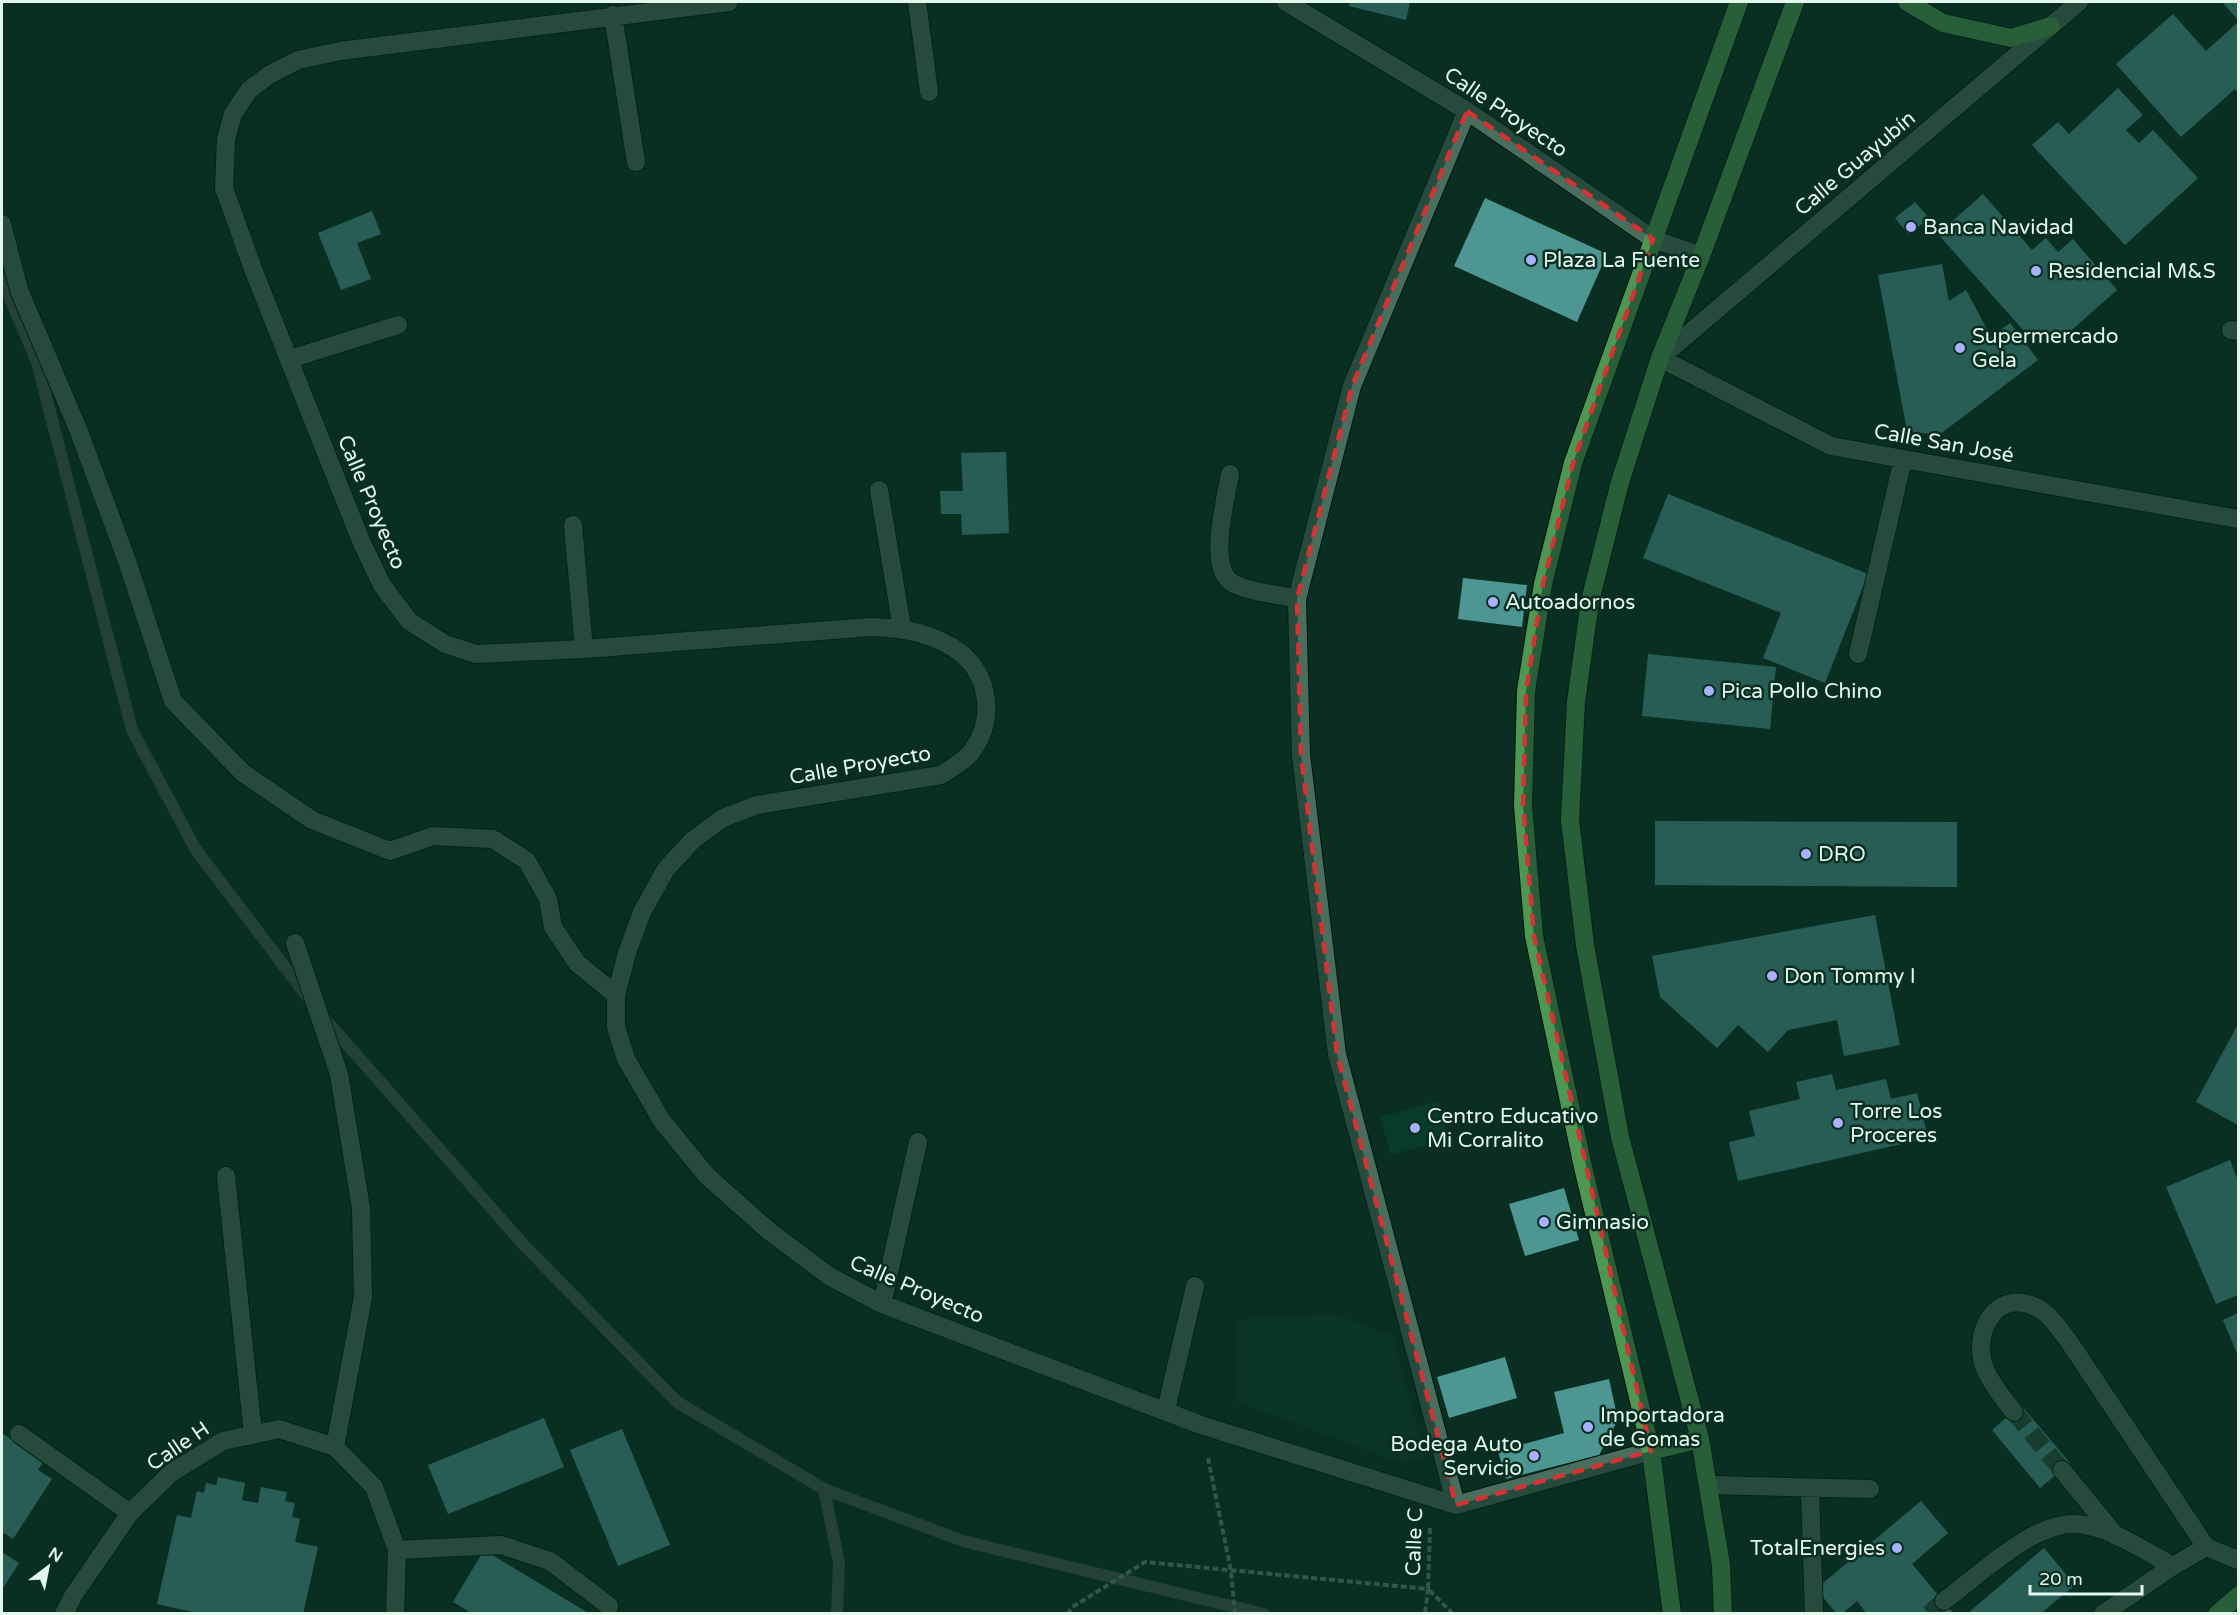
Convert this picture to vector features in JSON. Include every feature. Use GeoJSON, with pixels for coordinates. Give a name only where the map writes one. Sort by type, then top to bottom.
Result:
{"type":"FeatureCollection","features":[{"type":"Feature","properties":{"kind":"main road"},"geometry":{"type":"LineString","coordinates":[[1672,1614],[1651,1451],[1583,1167],[1534,936],[1523,806],[1526,691],[1543,584],[1573,462],[1739,2]]}},
{"type":"Feature","properties":{"kind":"main road"},"geometry":{"type":"LineString","coordinates":[[1723,1614],[1721,1565],[1710,1485],[1700,1439],[1620,1137],[1585,945],[1570,820],[1576,702],[1590,601],[1620,482],[1660,358],[1701,256],[1795,2]]}},
{"type":"Feature","properties":{"kind":"main road"},"geometry":{"type":"LineString","coordinates":[[1907,2],[1943,24],[2011,38],[2051,26]]}},
{"type":"Feature","properties":{"kind":"main road"},"geometry":{"type":"LineString","coordinates":[[1651,1451],[1700,1439]]}},
{"type":"Feature","properties":{"kind":"main road"},"geometry":{"type":"LineString","coordinates":[[2217,1614],[2238,1596]]}},
{"type":"Feature","properties":{"kind":"street","name":"Calle Proyecto"},"geometry":{"type":"LineString","coordinates":[[729,2],[340,51],[298,60],[269,75],[249,90],[233,114],[226,139],[225,188],[253,269],[361,541],[382,585],[409,621],[445,644],[476,654],[584,649],[871,627],[902,628],[932,638],[962,655],[981,678],[987,703],[984,726],[973,750],[957,766],[940,775],[757,805],[723,818],[693,840],[666,869],[642,912],[627,953],[616,995],[616,1027],[626,1059],[662,1121],[707,1176],[769,1231],[820,1270],[882,1304],[1201,1425],[1456,1505]]}},
{"type":"Feature","properties":{"kind":"street"},"geometry":{"type":"LineString","coordinates":[[917,2],[929,92]]}},
{"type":"Feature","properties":{"kind":"street","name":"Calle Proyecto"},"geometry":{"type":"LineString","coordinates":[[1286,2],[1467,111],[1653,239],[1701,256]]}},
{"type":"Feature","properties":{"kind":"street","name":"Calle Guayubín"},"geometry":{"type":"LineString","coordinates":[[1660,358],[2079,2]]}},
{"type":"Feature","properties":{"kind":"street"},"geometry":{"type":"LineString","coordinates":[[613,15],[636,162]]}},
{"type":"Feature","properties":{"kind":"street"},"geometry":{"type":"LineString","coordinates":[[1467,111],[1352,386],[1297,599],[1301,755],[1337,1054],[1456,1505],[1651,1451]]}},
{"type":"Feature","properties":{"kind":"street"},"geometry":{"type":"LineString","coordinates":[[2,224],[19,290],[78,429],[123,550],[172,701],[243,773],[312,820],[390,851],[433,836],[493,839],[526,861],[548,899],[553,927],[577,963],[616,995]]}},
{"type":"Feature","properties":{"kind":"street"},"geometry":{"type":"LineString","coordinates":[[290,359],[398,325]]}},
{"type":"Feature","properties":{"kind":"street","name":"Calle San José"},"geometry":{"type":"LineString","coordinates":[[1660,358],[1831,446],[2238,519]]}},
{"type":"Feature","properties":{"kind":"street"},"geometry":{"type":"LineString","coordinates":[[1858,654],[1903,459]]}},
{"type":"Feature","properties":{"kind":"street"},"geometry":{"type":"LineString","coordinates":[[1230,474],[1218,556],[1224,574],[1233,584],[1297,599]]}},
{"type":"Feature","properties":{"kind":"street"},"geometry":{"type":"LineString","coordinates":[[879,490],[902,628]]}},
{"type":"Feature","properties":{"kind":"street"},"geometry":{"type":"LineString","coordinates":[[573,525],[584,649]]}},
{"type":"Feature","properties":{"kind":"street"},"geometry":{"type":"LineString","coordinates":[[295,943],[339,1074],[361,1208],[363,1297],[335,1447]]}},
{"type":"Feature","properties":{"kind":"street"},"geometry":{"type":"LineString","coordinates":[[882,1304],[918,1142]]}},
{"type":"Feature","properties":{"kind":"street"},"geometry":{"type":"LineString","coordinates":[[226,1176],[253,1434]]}},
{"type":"Feature","properties":{"kind":"street"},"geometry":{"type":"LineString","coordinates":[[1166,1410],[1195,1286]]}},
{"type":"Feature","properties":{"kind":"street"},"geometry":{"type":"LineString","coordinates":[[2014,1412],[1997,1391],[1984,1368],[1980,1349],[1983,1328],[1991,1314],[2002,1305],[2017,1301],[2033,1305],[2048,1315],[2068,1340],[2206,1547],[2238,1560]]}},
{"type":"Feature","properties":{"kind":"street","name":"Calle H"},"geometry":{"type":"LineString","coordinates":[[64,1614],[73,1596],[130,1513],[171,1473],[223,1441],[279,1429],[335,1447],[374,1487],[397,1550],[394,1614]]}},
{"type":"Feature","properties":{"kind":"street"},"geometry":{"type":"LineString","coordinates":[[19,1434],[130,1513]]}},
{"type":"Feature","properties":{"kind":"street"},"geometry":{"type":"LineString","coordinates":[[2062,1470],[2116,1536]]}},
{"type":"Feature","properties":{"kind":"street"},"geometry":{"type":"LineString","coordinates":[[1710,1485],[1870,1489]]}},
{"type":"Feature","properties":{"kind":"street"},"geometry":{"type":"LineString","coordinates":[[1810,1488],[1814,1614]]}},
{"type":"Feature","properties":{"kind":"street"},"geometry":{"type":"LineString","coordinates":[[1944,1601],[2043,1529],[2078,1524],[2116,1536],[2173,1566]]}},
{"type":"Feature","properties":{"kind":"street"},"geometry":{"type":"LineString","coordinates":[[397,1550],[501,1545],[550,1562],[609,1606]]}},
{"type":"Feature","properties":{"kind":"street"},"geometry":{"type":"LineString","coordinates":[[2103,1614],[2173,1566],[2206,1547]]}},
{"type":"Feature","properties":{"kind":"path"},"geometry":{"type":"LineString","coordinates":[[1201,1425],[1231,1570],[1235,1614]]}},
{"type":"Feature","properties":{"kind":"path","name":"Calle C"},"geometry":{"type":"LineString","coordinates":[[1431,1497],[1428,1589],[1454,1614]]}},
{"type":"Feature","properties":{"kind":"path"},"geometry":{"type":"LineString","coordinates":[[1067,1614],[1074,1606],[1145,1562],[1428,1589],[1425,1614]]}},
{"type":"Feature","properties":{"kind":"highlighted area"},"geometry":{"type":"Polygon","coordinates":[[[1467,111],[1653,239],[1573,463],[1543,584],[1526,691],[1523,806],[1534,936],[1651,1451],[1456,1505],[1337,1054],[1301,755],[1297,599],[1352,386],[1467,111]]]}},
{"type":"Feature","properties":{"kind":"shaded area","name":"Centro Educativo Mi Corralito"},"geometry":{"type":"Polygon","coordinates":[[[1438,1101],[1449,1139],[1391,1155],[1380,1117],[1438,1101]]]}},
{"type":"Feature","properties":{"kind":"shaded area"},"geometry":{"type":"Polygon","coordinates":[[[1333,1313],[1393,1335],[1425,1458],[1402,1463],[1236,1402],[1235,1322],[1257,1317],[1333,1313]]]}},
{"type":"Feature","properties":{"kind":"building"},"geometry":{"type":"Polygon","coordinates":[[[1350,2],[1410,2],[1406,20],[1349,6],[1350,2]]]}},
{"type":"Feature","properties":{"kind":"building"},"geometry":{"type":"Polygon","coordinates":[[[2222,2],[2238,2],[2238,20],[2222,2]]]}},
{"type":"Feature","properties":{"kind":"building"},"geometry":{"type":"Polygon","coordinates":[[[2173,14],[2206,51],[2238,22],[2238,93],[2235,89],[2181,137],[2116,64],[2173,14]]]}},
{"type":"Feature","properties":{"kind":"building"},"geometry":{"type":"Polygon","coordinates":[[[2118,88],[2143,115],[2126,130],[2139,143],[2153,130],[2198,178],[2125,245],[2032,145],[2058,122],[2069,134],[2118,88]]]}},
{"type":"Feature","properties":{"kind":"building","name":"Residencial M&S"},"geometry":{"type":"Polygon","coordinates":[[[1983,194],[2032,250],[2046,238],[2058,252],[2073,239],[2117,290],[2066,335],[2024,331],[1938,234],[1983,194]]]}},
{"type":"Feature","properties":{"kind":"building","name":"Plaza La Fuente"},"geometry":{"type":"Polygon","coordinates":[[[1485,198],[1607,254],[1577,322],[1454,266],[1485,198]]]}},
{"type":"Feature","properties":{"kind":"building","name":"Banca Navidad"},"geometry":{"type":"Polygon","coordinates":[[[1915,202],[1929,218],[1909,235],[1895,218],[1915,202]]]}},
{"type":"Feature","properties":{"kind":"building"},"geometry":{"type":"Polygon","coordinates":[[[372,211],[381,234],[357,243],[371,279],[341,290],[318,233],[372,211]]]}},
{"type":"Feature","properties":{"kind":"building","name":"Supermercado Gela"},"geometry":{"type":"Polygon","coordinates":[[[1942,264],[1949,301],[1966,290],[1991,337],[2010,323],[2038,360],[1939,435],[1907,431],[1878,275],[1942,264]]]}},
{"type":"Feature","properties":{"kind":"building"},"geometry":{"type":"Polygon","coordinates":[[[1006,452],[1009,533],[962,535],[961,514],[941,514],[940,491],[963,491],[961,453],[1006,452]]]}},
{"type":"Feature","properties":{"kind":"building"},"geometry":{"type":"Polygon","coordinates":[[[1668,494],[1868,574],[1825,683],[1763,658],[1781,613],[1643,558],[1668,494]]]}},
{"type":"Feature","properties":{"kind":"building","name":"Autoadornos"},"geometry":{"type":"Polygon","coordinates":[[[1463,578],[1527,585],[1522,627],[1458,619],[1463,578]]]}},
{"type":"Feature","properties":{"kind":"building","name":"Pica Pollo Chino"},"geometry":{"type":"Polygon","coordinates":[[[1648,654],[1776,667],[1770,729],[1642,716],[1648,654]]]}},
{"type":"Feature","properties":{"kind":"building","name":"DRO"},"geometry":{"type":"Polygon","coordinates":[[[1655,821],[1957,822],[1957,887],[1655,885],[1655,821]]]}},
{"type":"Feature","properties":{"kind":"building","name":"Don Tommy I"},"geometry":{"type":"Polygon","coordinates":[[[1875,915],[1900,1045],[1844,1056],[1837,1020],[1788,1030],[1768,1052],[1738,1025],[1717,1048],[1660,997],[1652,956],[1875,915]]]}},
{"type":"Feature","properties":{"kind":"building"},"geometry":{"type":"Polygon","coordinates":[[[2238,1024],[2238,1125],[2196,1102],[2238,1024]]]}},
{"type":"Feature","properties":{"kind":"building","name":"Torre Los Proceres"},"geometry":{"type":"Polygon","coordinates":[[[1832,1074],[1836,1090],[1886,1079],[1891,1099],[1917,1093],[1928,1138],[1738,1181],[1729,1142],[1755,1136],[1749,1111],[1800,1099],[1796,1082],[1832,1074]]]}},
{"type":"Feature","properties":{"kind":"building"},"geometry":{"type":"Polygon","coordinates":[[[2230,1160],[2238,1181],[2238,1295],[2216,1304],[2166,1187],[2230,1160]]]}},
{"type":"Feature","properties":{"kind":"building","name":"Gimnasio"},"geometry":{"type":"Polygon","coordinates":[[[1564,1188],[1579,1240],[1525,1256],[1509,1204],[1564,1188]]]}},
{"type":"Feature","properties":{"kind":"building"},"geometry":{"type":"Polygon","coordinates":[[[2238,1313],[2238,1356],[2223,1320],[2238,1313]]]}},
{"type":"Feature","properties":{"kind":"building"},"geometry":{"type":"Polygon","coordinates":[[[1505,1357],[1517,1398],[1449,1418],[1437,1377],[1505,1357]]]}},
{"type":"Feature","properties":{"kind":"building","name":"Importadora de Gomas"},"geometry":{"type":"Polygon","coordinates":[[[1609,1379],[1618,1420],[1599,1455],[1506,1479],[1498,1451],[1564,1433],[1554,1392],[1609,1379]]]}},
{"type":"Feature","properties":{"kind":"building"},"geometry":{"type":"Polygon","coordinates":[[[2021,1405],[2070,1463],[2040,1488],[1992,1430],[2021,1405]]]}},
{"type":"Feature","properties":{"kind":"building"},"geometry":{"type":"Polygon","coordinates":[[[544,1418],[564,1467],[448,1514],[428,1465],[544,1418]]]}},
{"type":"Feature","properties":{"kind":"building"},"geometry":{"type":"Polygon","coordinates":[[[622,1429],[670,1545],[618,1566],[570,1450],[622,1429]]]}},
{"type":"Feature","properties":{"kind":"building"},"geometry":{"type":"Polygon","coordinates":[[[2,1433],[44,1461],[38,1470],[52,1479],[13,1539],[2,1532],[2,1433]]]}},
{"type":"Feature","properties":{"kind":"building"},"geometry":{"type":"Polygon","coordinates":[[[218,1477],[245,1483],[242,1500],[258,1503],[261,1487],[287,1492],[285,1501],[295,1503],[292,1517],[300,1519],[295,1542],[318,1547],[303,1614],[201,1614],[157,1604],[177,1515],[191,1518],[197,1491],[204,1493],[206,1483],[216,1485],[218,1477]]]}},
{"type":"Feature","properties":{"kind":"building","name":"TotalEnergies"},"geometry":{"type":"Polygon","coordinates":[[[1921,1501],[1948,1533],[1912,1564],[1954,1614],[1867,1614],[1857,1601],[1842,1614],[1837,1614],[1816,1589],[1921,1501]]]}},
{"type":"Feature","properties":{"kind":"building"},"geometry":{"type":"Polygon","coordinates":[[[2044,1548],[2075,1585],[2040,1614],[1967,1614],[2044,1548]]]}},
{"type":"Feature","properties":{"kind":"building"},"geometry":{"type":"Polygon","coordinates":[[[484,1550],[590,1614],[473,1614],[453,1602],[484,1550]]]}},
{"type":"Feature","properties":{"kind":"building"},"geometry":{"type":"Polygon","coordinates":[[[2,1552],[19,1563],[2,1590],[2,1552]]]}},
{"type":"Feature","properties":{"kind":"waterway"},"geometry":{"type":"LineString","coordinates":[[2,280],[37,362],[132,730],[196,850],[310,1000]]}},
{"type":"Feature","properties":{"kind":"waterway"},"geometry":{"type":"LineString","coordinates":[[324,1018],[523,1244],[677,1402],[824,1489],[963,1541],[1264,1614]]}},
{"type":"Feature","properties":{"kind":"waterway"},"geometry":{"type":"LineString","coordinates":[[824,1489],[839,1563],[837,1614]]}},
{"type":"Feature","properties":{"kind":"tunnel"},"geometry":{"type":"LineString","coordinates":[[2014,1412],[2062,1470]]}},
{"type":"Feature","properties":{"kind":"tunnel"},"geometry":{"type":"LineString","coordinates":[[1929,1614],[1944,1601]]}},
{"type":"Feature","properties":{"kind":"place","name":"Banca Navidad"},"geometry":{"type":"Point","coordinates":[1911,227]}},
{"type":"Feature","properties":{"kind":"place","name":"Plaza La Fuente"},"geometry":{"type":"Point","coordinates":[1531,260]}},
{"type":"Feature","properties":{"kind":"place","name":"Residencial M&S"},"geometry":{"type":"Point","coordinates":[2036,271]}},
{"type":"Feature","properties":{"kind":"place","name":"Supermercado Gela"},"geometry":{"type":"Point","coordinates":[1960,348]}},
{"type":"Feature","properties":{"kind":"place","name":"Autoadornos"},"geometry":{"type":"Point","coordinates":[1493,602]}},
{"type":"Feature","properties":{"kind":"place","name":"Pica Pollo Chino"},"geometry":{"type":"Point","coordinates":[1709,691]}},
{"type":"Feature","properties":{"kind":"place","name":"DRO"},"geometry":{"type":"Point","coordinates":[1806,854]}},
{"type":"Feature","properties":{"kind":"place","name":"Don Tommy I"},"geometry":{"type":"Point","coordinates":[1772,976]}},
{"type":"Feature","properties":{"kind":"place","name":"Torre Los Proceres"},"geometry":{"type":"Point","coordinates":[1838,1123]}},
{"type":"Feature","properties":{"kind":"place","name":"Centro Educativo Mi Corralito"},"geometry":{"type":"Point","coordinates":[1415,1128]}},
{"type":"Feature","properties":{"kind":"place","name":"Gimnasio"},"geometry":{"type":"Point","coordinates":[1544,1222]}},
{"type":"Feature","properties":{"kind":"place","name":"Importadora de Gomas"},"geometry":{"type":"Point","coordinates":[1588,1427]}},
{"type":"Feature","properties":{"kind":"place","name":"Bodega Auto Servicio"},"geometry":{"type":"Point","coordinates":[1534,1456]}},
{"type":"Feature","properties":{"kind":"place","name":"TotalEnergies"},"geometry":{"type":"Point","coordinates":[1897,1548]}}]}
